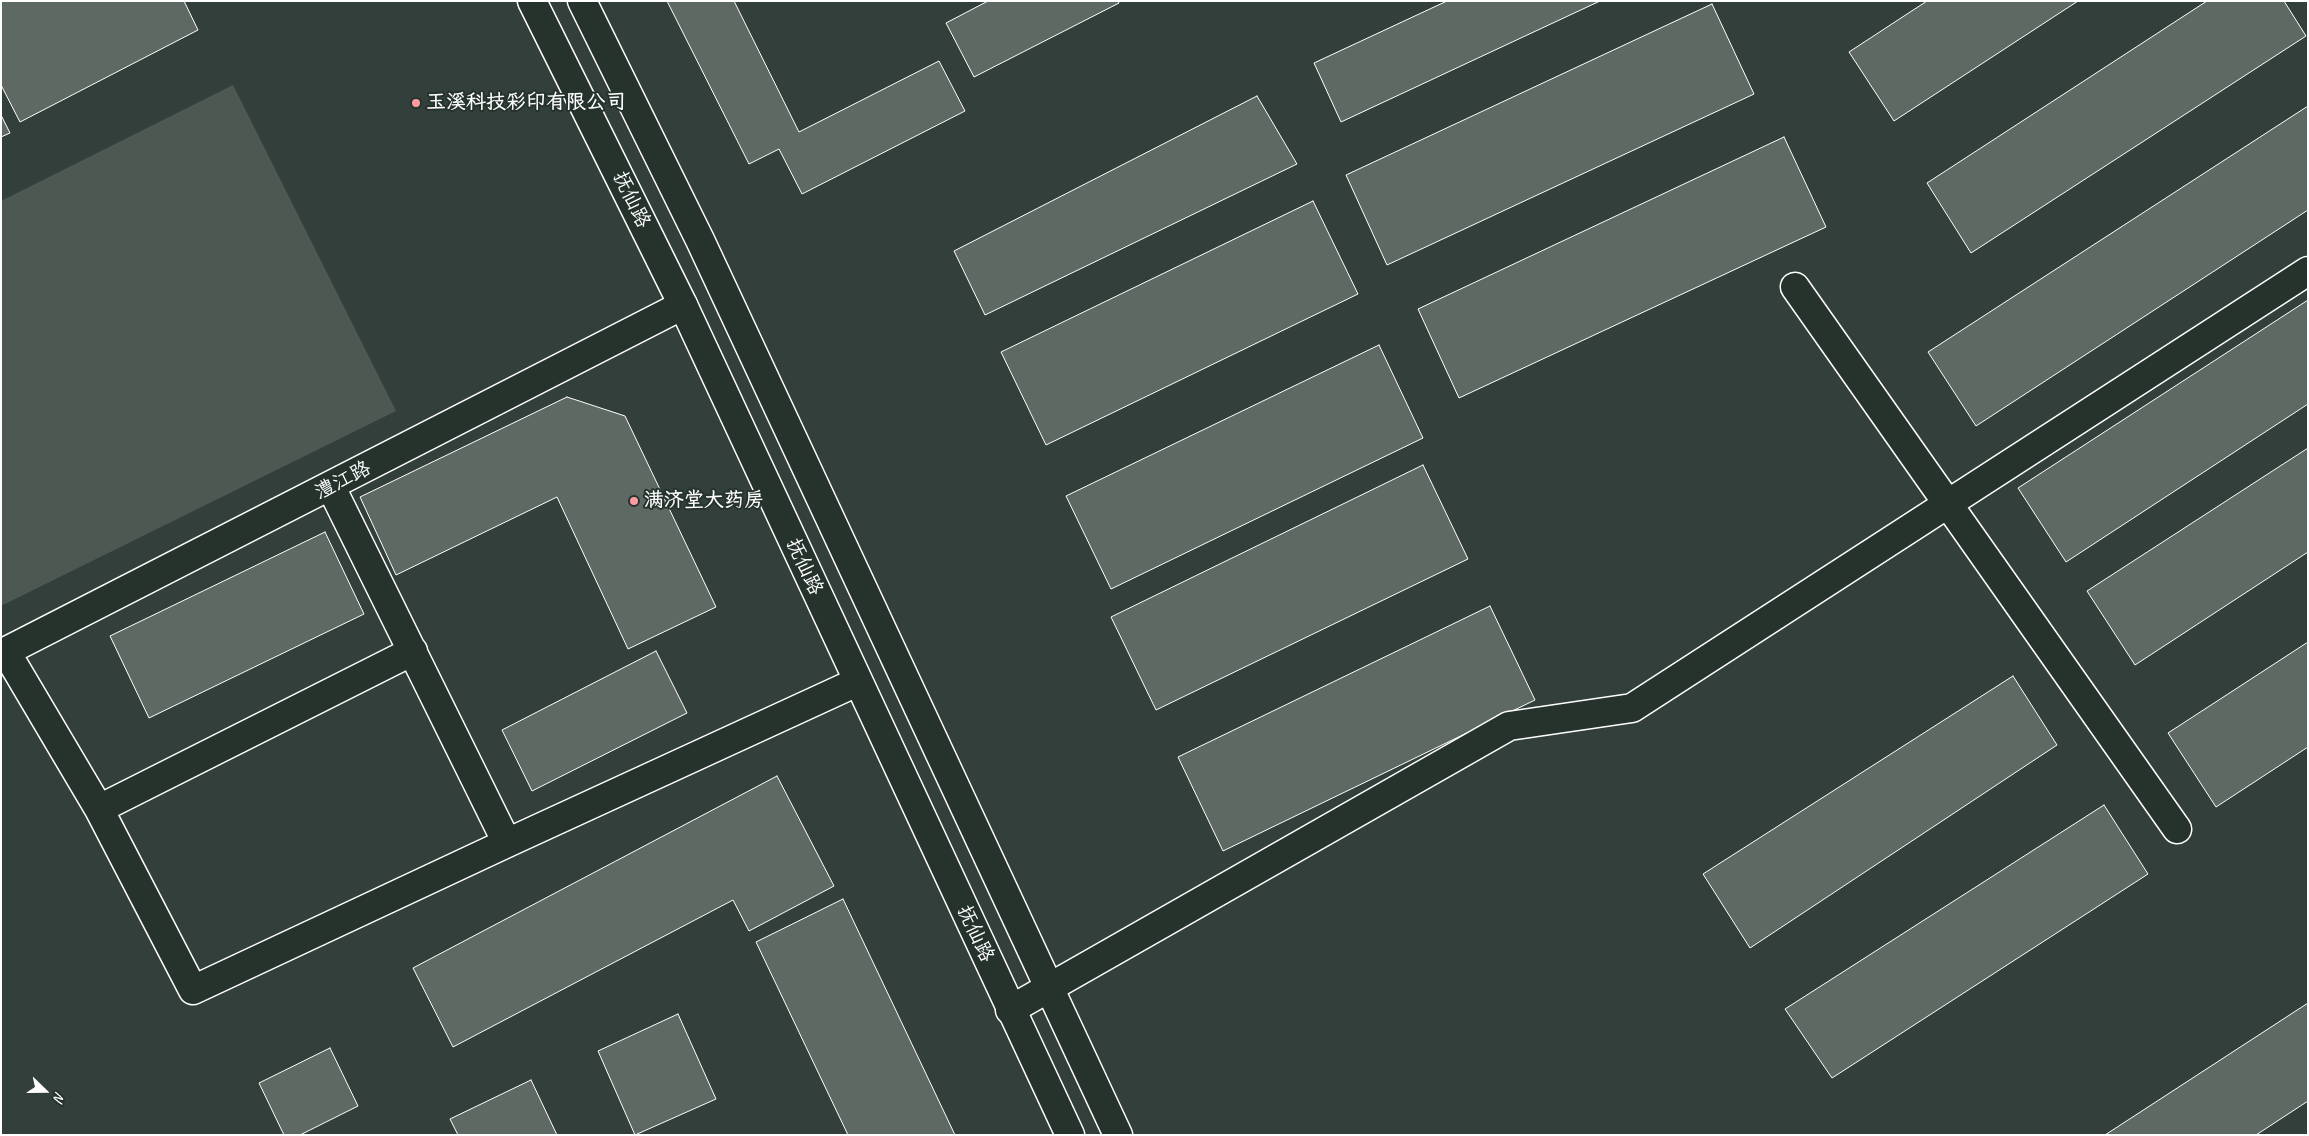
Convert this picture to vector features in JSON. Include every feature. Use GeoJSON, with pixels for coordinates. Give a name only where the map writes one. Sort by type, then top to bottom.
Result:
{"type":"FeatureCollection","features":[{"type":"Feature","properties":{"kind":"street","name":"抚仙路"},"geometry":{"type":"LineString","coordinates":[[532,1],[683,305],[857,682],[1070,1135]]}},
{"type":"Feature","properties":{"kind":"street"},"geometry":{"type":"LineString","coordinates":[[582,1],[700,240],[1118,1135]]}},
{"type":"Feature","properties":{"kind":"street"},"geometry":{"type":"LineString","coordinates":[[1010,1010],[1508,726],[1632,708],[2308,271]]}},
{"type":"Feature","properties":{"kind":"street"},"geometry":{"type":"LineString","coordinates":[[1795,287],[2177,829]]}},
{"type":"Feature","properties":{"kind":"street","name":"澧江路"},"geometry":{"type":"LineString","coordinates":[[4,653],[683,305]]}},
{"type":"Feature","properties":{"kind":"street"},"geometry":{"type":"LineString","coordinates":[[331,487],[507,842]]}},
{"type":"Feature","properties":{"kind":"street"},"geometry":{"type":"LineString","coordinates":[[99,810],[413,651]]}},
{"type":"Feature","properties":{"kind":"street"},"geometry":{"type":"LineString","coordinates":[[4,653],[99,810],[193,990],[507,842],[857,682]]}},
{"type":"Feature","properties":{"kind":"shaded area"},"geometry":{"type":"Polygon","coordinates":[[[233,85],[396,411],[1,606],[1,201],[233,85]]]}},
{"type":"Feature","properties":{"kind":"building"},"geometry":{"type":"Polygon","coordinates":[[[1,1],[184,1],[198,30],[20,122],[1,85],[1,1]]]}},
{"type":"Feature","properties":{"kind":"building"},"geometry":{"type":"Polygon","coordinates":[[[667,1],[734,1],[799,132],[939,61],[965,111],[802,194],[779,149],[749,164],[667,1]]]}},
{"type":"Feature","properties":{"kind":"building"},"geometry":{"type":"Polygon","coordinates":[[[988,1],[1118,1],[1119,3],[974,77],[946,23],[988,1]]]}},
{"type":"Feature","properties":{"kind":"building"},"geometry":{"type":"Polygon","coordinates":[[[1447,1],[1600,1],[1341,122],[1314,63],[1447,1]]]}},
{"type":"Feature","properties":{"kind":"building"},"geometry":{"type":"Polygon","coordinates":[[[1927,1],[2078,1],[1894,121],[1849,52],[1927,1]]]}},
{"type":"Feature","properties":{"kind":"building"},"geometry":{"type":"Polygon","coordinates":[[[2207,1],[2284,1],[2306,36],[1971,253],[1927,183],[2207,1]]]}},
{"type":"Feature","properties":{"kind":"building"},"geometry":{"type":"Polygon","coordinates":[[[1712,4],[1754,94],[1387,265],[1346,175],[1712,4]]]}},
{"type":"Feature","properties":{"kind":"building"},"geometry":{"type":"Polygon","coordinates":[[[1257,96],[1297,164],[985,315],[954,251],[1257,96]]]}},
{"type":"Feature","properties":{"kind":"building"},"geometry":{"type":"Polygon","coordinates":[[[2308,106],[2308,210],[1976,426],[1928,352],[2308,106]]]}},
{"type":"Feature","properties":{"kind":"building"},"geometry":{"type":"Polygon","coordinates":[[[1,115],[10,133],[1,137],[1,115]]]}},
{"type":"Feature","properties":{"kind":"building"},"geometry":{"type":"Polygon","coordinates":[[[1784,137],[1826,227],[1459,398],[1418,309],[1784,137]]]}},
{"type":"Feature","properties":{"kind":"building"},"geometry":{"type":"Polygon","coordinates":[[[1313,201],[1358,294],[1046,445],[1001,352],[1313,201]]]}},
{"type":"Feature","properties":{"kind":"building"},"geometry":{"type":"Polygon","coordinates":[[[2308,300],[2308,404],[2066,562],[2018,488],[2308,300]]]}},
{"type":"Feature","properties":{"kind":"building"},"geometry":{"type":"Polygon","coordinates":[[[1379,345],[1423,438],[1111,589],[1066,496],[1379,345]]]}},
{"type":"Feature","properties":{"kind":"building"},"geometry":{"type":"Polygon","coordinates":[[[567,397],[625,416],[716,607],[628,649],[557,497],[396,575],[360,497],[567,397]]]}},
{"type":"Feature","properties":{"kind":"building"},"geometry":{"type":"Polygon","coordinates":[[[2308,448],[2308,552],[2135,665],[2087,591],[2308,448]]]}},
{"type":"Feature","properties":{"kind":"building"},"geometry":{"type":"Polygon","coordinates":[[[1423,465],[1468,559],[1156,710],[1111,617],[1423,465]]]}},
{"type":"Feature","properties":{"kind":"building"},"geometry":{"type":"Polygon","coordinates":[[[325,532],[364,614],[149,718],[110,636],[325,532]]]}},
{"type":"Feature","properties":{"kind":"building"},"geometry":{"type":"Polygon","coordinates":[[[1490,606],[1535,700],[1223,851],[1178,757],[1490,606]]]}},
{"type":"Feature","properties":{"kind":"building"},"geometry":{"type":"Polygon","coordinates":[[[2308,642],[2308,747],[2216,807],[2168,733],[2308,642]]]}},
{"type":"Feature","properties":{"kind":"building"},"geometry":{"type":"Polygon","coordinates":[[[656,651],[687,713],[532,791],[502,730],[656,651]]]}},
{"type":"Feature","properties":{"kind":"building"},"geometry":{"type":"Polygon","coordinates":[[[2013,676],[2057,745],[1750,948],[1703,874],[2013,676]]]}},
{"type":"Feature","properties":{"kind":"building"},"geometry":{"type":"Polygon","coordinates":[[[777,776],[834,886],[749,931],[733,900],[453,1047],[413,968],[777,776]]]}},
{"type":"Feature","properties":{"kind":"building"},"geometry":{"type":"Polygon","coordinates":[[[2104,805],[2148,874],[1832,1078],[1785,1009],[2104,805]]]}},
{"type":"Feature","properties":{"kind":"building"},"geometry":{"type":"Polygon","coordinates":[[[843,899],[955,1135],[848,1135],[756,942],[843,899]]]}},
{"type":"Feature","properties":{"kind":"building"},"geometry":{"type":"Polygon","coordinates":[[[2308,1003],[2308,1101],[2256,1135],[2105,1135],[2308,1003]]]}},
{"type":"Feature","properties":{"kind":"building"},"geometry":{"type":"Polygon","coordinates":[[[678,1014],[716,1099],[635,1135],[598,1051],[678,1014]]]}},
{"type":"Feature","properties":{"kind":"building"},"geometry":{"type":"Polygon","coordinates":[[[330,1048],[358,1106],[300,1135],[284,1135],[259,1083],[330,1048]]]}},
{"type":"Feature","properties":{"kind":"building"},"geometry":{"type":"Polygon","coordinates":[[[531,1080],[557,1135],[458,1135],[450,1119],[531,1080]]]}},
{"type":"Feature","properties":{"kind":"place","name":"玉溪科技彩印有限公司"},"geometry":{"type":"Point","coordinates":[416,103]}},
{"type":"Feature","properties":{"kind":"place","name":"满济堂大药房"},"geometry":{"type":"Point","coordinates":[634,501]}}]}
